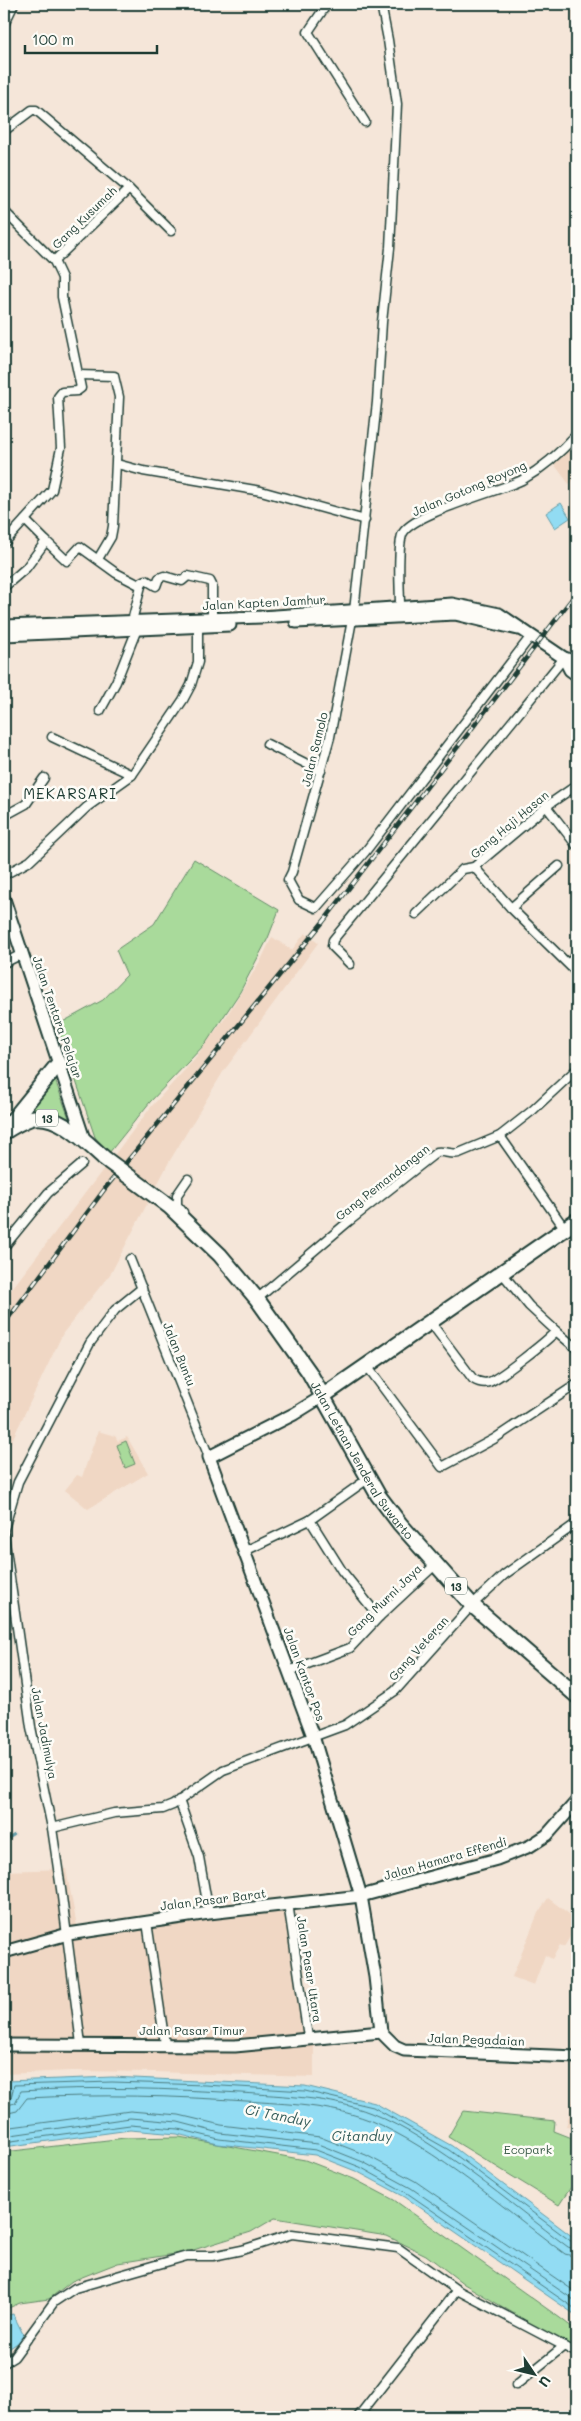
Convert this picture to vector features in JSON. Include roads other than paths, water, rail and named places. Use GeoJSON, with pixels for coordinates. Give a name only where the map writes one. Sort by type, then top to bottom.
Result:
{"type":"FeatureCollection","features":[{"type":"Feature","properties":{"kind":"highway"},"geometry":{"type":"LineString","coordinates":[[4,1132],[59,1063]]}},
{"type":"Feature","properties":{"kind":"highway","name":"13"},"geometry":{"type":"LineString","coordinates":[[4,1132],[32,1118],[46,1118],[60,1123],[86,1143]]}},
{"type":"Feature","properties":{"kind":"highway","name":"Jalan Letnan Jenderal Suwarto"},"geometry":{"type":"LineString","coordinates":[[86,1143],[169,1206],[220,1255],[255,1297],[309,1372],[378,1496],[400,1524],[472,1605],[577,1696]]}},
{"type":"Feature","properties":{"kind":"highway"},"geometry":{"type":"LineString","coordinates":[[322,1396],[574,1224]]}},
{"type":"Feature","properties":{"kind":"street"},"geometry":{"type":"LineString","coordinates":[[4,25],[14,4]]}},
{"type":"Feature","properties":{"kind":"street"},"geometry":{"type":"LineString","coordinates":[[328,4],[308,32],[364,122]]}},
{"type":"Feature","properties":{"kind":"street","name":"Jalan Samolo"},"geometry":{"type":"LineString","coordinates":[[381,4],[390,49],[396,104],[390,248],[365,520],[353,615],[330,737],[292,872],[288,880],[299,900],[316,908],[319,907],[365,852],[531,636]]}},
{"type":"Feature","properties":{"kind":"street","name":"Gang Kusumah"},"geometry":{"type":"LineString","coordinates":[[4,131],[32,110],[36,110],[129,189],[54,261],[4,210]]}},
{"type":"Feature","properties":{"kind":"street"},"geometry":{"type":"LineString","coordinates":[[129,189],[171,231]]}},
{"type":"Feature","properties":{"kind":"street"},"geometry":{"type":"LineString","coordinates":[[4,543],[52,490],[61,448],[58,397],[62,392],[79,390],[81,388],[62,297],[62,278],[54,261]]}},
{"type":"Feature","properties":{"kind":"street"},"geometry":{"type":"LineString","coordinates":[[79,375],[112,376],[116,378],[119,398],[117,464],[111,537],[98,559]]}},
{"type":"Feature","properties":{"kind":"street","name":"Jalan Gotong Royong"},"geometry":{"type":"LineString","coordinates":[[400,607],[400,550],[402,534],[407,526],[454,505],[520,481],[547,464],[577,434]]}},
{"type":"Feature","properties":{"kind":"street"},"geometry":{"type":"LineString","coordinates":[[117,464],[143,471],[261,492],[365,520]]}},
{"type":"Feature","properties":{"kind":"street"},"geometry":{"type":"LineString","coordinates":[[25,520],[67,561],[80,547],[116,573],[141,586]]}},
{"type":"Feature","properties":{"kind":"street"},"geometry":{"type":"LineString","coordinates":[[4,587],[26,568],[46,541]]}},
{"type":"Feature","properties":{"kind":"street"},"geometry":{"type":"LineString","coordinates":[[100,711],[116,682],[135,625],[142,582],[146,580],[156,586],[159,578],[164,576],[182,581],[188,576],[210,581],[212,585],[212,618]]}},
{"type":"Feature","properties":{"kind":"street","name":"Jalan Kapten Jamhur"},"geometry":{"type":"LineString","coordinates":[[4,626],[68,627],[198,623],[353,615],[400,607],[452,604],[499,614],[564,658],[577,662]]}},
{"type":"Feature","properties":{"kind":"street","name":"Jalan Kapten Jamhur"},"geometry":{"type":"LineString","coordinates":[[198,623],[212,618],[455,614],[519,629]]}},
{"type":"Feature","properties":{"kind":"street"},"geometry":{"type":"LineString","coordinates":[[4,875],[30,861],[87,807],[132,775],[184,700],[191,685],[198,662],[198,623]]}},
{"type":"Feature","properties":{"kind":"street","name":"Jalan Kapten Jamhur"},"geometry":{"type":"LineString","coordinates":[[4,635],[68,627]]}},
{"type":"Feature","properties":{"kind":"street"},"geometry":{"type":"LineString","coordinates":[[350,964],[332,946],[333,940],[564,658]]}},
{"type":"Feature","properties":{"kind":"street","name":"Jalan Kapten Jamhur"},"geometry":{"type":"LineString","coordinates":[[564,658],[570,670],[577,675]]}},
{"type":"Feature","properties":{"kind":"street"},"geometry":{"type":"LineString","coordinates":[[52,737],[132,775]]}},
{"type":"Feature","properties":{"kind":"street"},"geometry":{"type":"LineString","coordinates":[[267,744],[321,771]]}},
{"type":"Feature","properties":{"kind":"street"},"geometry":{"type":"LineString","coordinates":[[4,816],[26,804],[44,778]]}},
{"type":"Feature","properties":{"kind":"street","name":"Gang Haji Hasan"},"geometry":{"type":"LineString","coordinates":[[577,785],[546,806],[474,867],[511,908],[569,963],[577,973]]}},
{"type":"Feature","properties":{"kind":"street"},"geometry":{"type":"LineString","coordinates":[[546,806],[577,846]]}},
{"type":"Feature","properties":{"kind":"street"},"geometry":{"type":"LineString","coordinates":[[511,908],[559,866]]}},
{"type":"Feature","properties":{"kind":"street"},"geometry":{"type":"LineString","coordinates":[[416,914],[462,869],[474,867]]}},
{"type":"Feature","properties":{"kind":"street","name":"Jalan Tentara Pelajar"},"geometry":{"type":"LineString","coordinates":[[4,899],[6,912],[86,1143]]}},
{"type":"Feature","properties":{"kind":"street"},"geometry":{"type":"LineString","coordinates":[[4,963],[22,954]]}},
{"type":"Feature","properties":{"kind":"street"},"geometry":{"type":"LineString","coordinates":[[569,963],[577,955]]}},
{"type":"Feature","properties":{"kind":"street","name":"Gang Pemandangan"},"geometry":{"type":"LineString","coordinates":[[255,1297],[363,1209],[437,1152],[445,1151],[452,1155],[459,1154],[500,1136],[533,1110],[577,1069]]}},
{"type":"Feature","properties":{"kind":"street"},"geometry":{"type":"LineString","coordinates":[[500,1136],[574,1224]]}},
{"type":"Feature","properties":{"kind":"street"},"geometry":{"type":"LineString","coordinates":[[4,1247],[48,1193],[82,1164]]}},
{"type":"Feature","properties":{"kind":"street"},"geometry":{"type":"LineString","coordinates":[[188,1179],[177,1195],[178,1208],[205,1232],[241,1272],[255,1297]]}},
{"type":"Feature","properties":{"kind":"street","name":"Jalan Buntu"},"geometry":{"type":"LineString","coordinates":[[130,1259],[209,1457]]}},
{"type":"Feature","properties":{"kind":"street"},"geometry":{"type":"LineString","coordinates":[[502,1272],[529,1306],[577,1349]]}},
{"type":"Feature","properties":{"kind":"street"},"geometry":{"type":"LineString","coordinates":[[4,1529],[4,1522],[18,1482],[90,1342],[115,1310],[142,1288]]}},
{"type":"Feature","properties":{"kind":"street"},"geometry":{"type":"LineString","coordinates":[[431,1323],[474,1380],[480,1383],[489,1382],[556,1331]]}},
{"type":"Feature","properties":{"kind":"street"},"geometry":{"type":"LineString","coordinates":[[367,1366],[442,1467],[494,1439],[577,1384]]}},
{"type":"Feature","properties":{"kind":"street"},"geometry":{"type":"LineString","coordinates":[[209,1457],[294,1414],[322,1396]]}},
{"type":"Feature","properties":{"kind":"street","name":"Jalan Kantor Pos"},"geometry":{"type":"LineString","coordinates":[[209,1457],[314,1736],[361,1896],[375,1977],[381,2032]]}},
{"type":"Feature","properties":{"kind":"street"},"geometry":{"type":"LineString","coordinates":[[245,1551],[310,1520],[369,1478]]}},
{"type":"Feature","properties":{"kind":"street"},"geometry":{"type":"LineString","coordinates":[[310,1520],[342,1571],[379,1617]]}},
{"type":"Feature","properties":{"kind":"street","name":"Gang Veteran"},"geometry":{"type":"LineString","coordinates":[[52,1828],[114,1813],[163,1809],[223,1770],[345,1725],[395,1691],[472,1605],[504,1575],[577,1523]]}},
{"type":"Feature","properties":{"kind":"street","name":"Jalan Jadimulya"},"geometry":{"type":"LineString","coordinates":[[4,1536],[31,1727],[52,1828],[68,1934],[81,2044]]}},
{"type":"Feature","properties":{"kind":"street","name":"Gang Murni Jaya"},"geometry":{"type":"LineString","coordinates":[[289,1671],[350,1648],[379,1617],[436,1564]]}},
{"type":"Feature","properties":{"kind":"street"},"geometry":{"type":"LineString","coordinates":[[179,1800],[199,1857],[209,1913]]}},
{"type":"Feature","properties":{"kind":"street","name":"Jalan Hamara Effendi"},"geometry":{"type":"LineString","coordinates":[[361,1896],[497,1859],[530,1846],[547,1835],[577,1801]]}},
{"type":"Feature","properties":{"kind":"street","name":"Jalan Pasar Barat"},"geometry":{"type":"LineString","coordinates":[[4,1952],[68,1934],[209,1913],[361,1896]]}},
{"type":"Feature","properties":{"kind":"street","name":"Jalan Pasar Utara"},"geometry":{"type":"LineString","coordinates":[[288,1903],[308,2038]]}},
{"type":"Feature","properties":{"kind":"street"},"geometry":{"type":"LineString","coordinates":[[147,1922],[165,2044]]}},
{"type":"Feature","properties":{"kind":"street","name":"Jalan Pasar Timur"},"geometry":{"type":"LineString","coordinates":[[4,2045],[165,2044],[234,2046],[381,2032]]}},
{"type":"Feature","properties":{"kind":"street","name":"Jalan Pegadaian"},"geometry":{"type":"LineString","coordinates":[[381,2032],[395,2046],[404,2050],[577,2056]]}},
{"type":"Feature","properties":{"kind":"street"},"geometry":{"type":"LineString","coordinates":[[4,2364],[14,2357],[54,2302],[75,2288],[187,2256],[223,2254],[292,2234],[398,2248],[457,2290],[577,2353]]}},
{"type":"Feature","properties":{"kind":"street"},"geometry":{"type":"LineString","coordinates":[[358,2417],[457,2290]]}},
{"type":"Feature","properties":{"kind":"street"},"geometry":{"type":"LineString","coordinates":[[516,2385],[564,2346]]}},
{"type":"Feature","properties":{"kind":"street"},"geometry":{"type":"LineString","coordinates":[[4,2414],[8,2417]]}},
{"type":"Feature","properties":{"kind":"water"},"geometry":{"type":"Polygon","coordinates":[[[561,503],[570,518],[555,528],[546,513],[561,503]]]}},
{"type":"Feature","properties":{"kind":"water","name":"Citanduy"},"geometry":{"type":"Polygon","coordinates":[[[112,2077],[305,2086],[375,2103],[452,2146],[577,2240],[577,2316],[405,2197],[358,2172],[315,2155],[218,2144],[177,2134],[130,2130],[4,2147],[4,2095],[7,2095],[7,2081],[112,2077]]]}},
{"type":"Feature","properties":{"kind":"water"},"geometry":{"type":"Polygon","coordinates":[[[13,2314],[25,2338],[4,2352],[4,2316],[13,2314]]]}},
{"type":"Feature","properties":{"kind":"waterway"},"geometry":{"type":"LineString","coordinates":[[4,1841],[14,1835]]}},
{"type":"Feature","properties":{"kind":"railway"},"geometry":{"type":"LineString","coordinates":[[4,1324],[107,1186],[323,922],[577,592]]}},
{"type":"Feature","properties":{"kind":"district","name":"MEKARSARI"},"geometry":{"type":"Point","coordinates":[70,793]}},
{"type":"Feature","properties":{"kind":"water label","name":"Ci Tanduy"},"geometry":{"type":"Point","coordinates":[278,2115]}},
{"type":"Feature","properties":{"kind":"park label","name":"Ecopark"},"geometry":{"type":"Point","coordinates":[528,2149]}}]}
